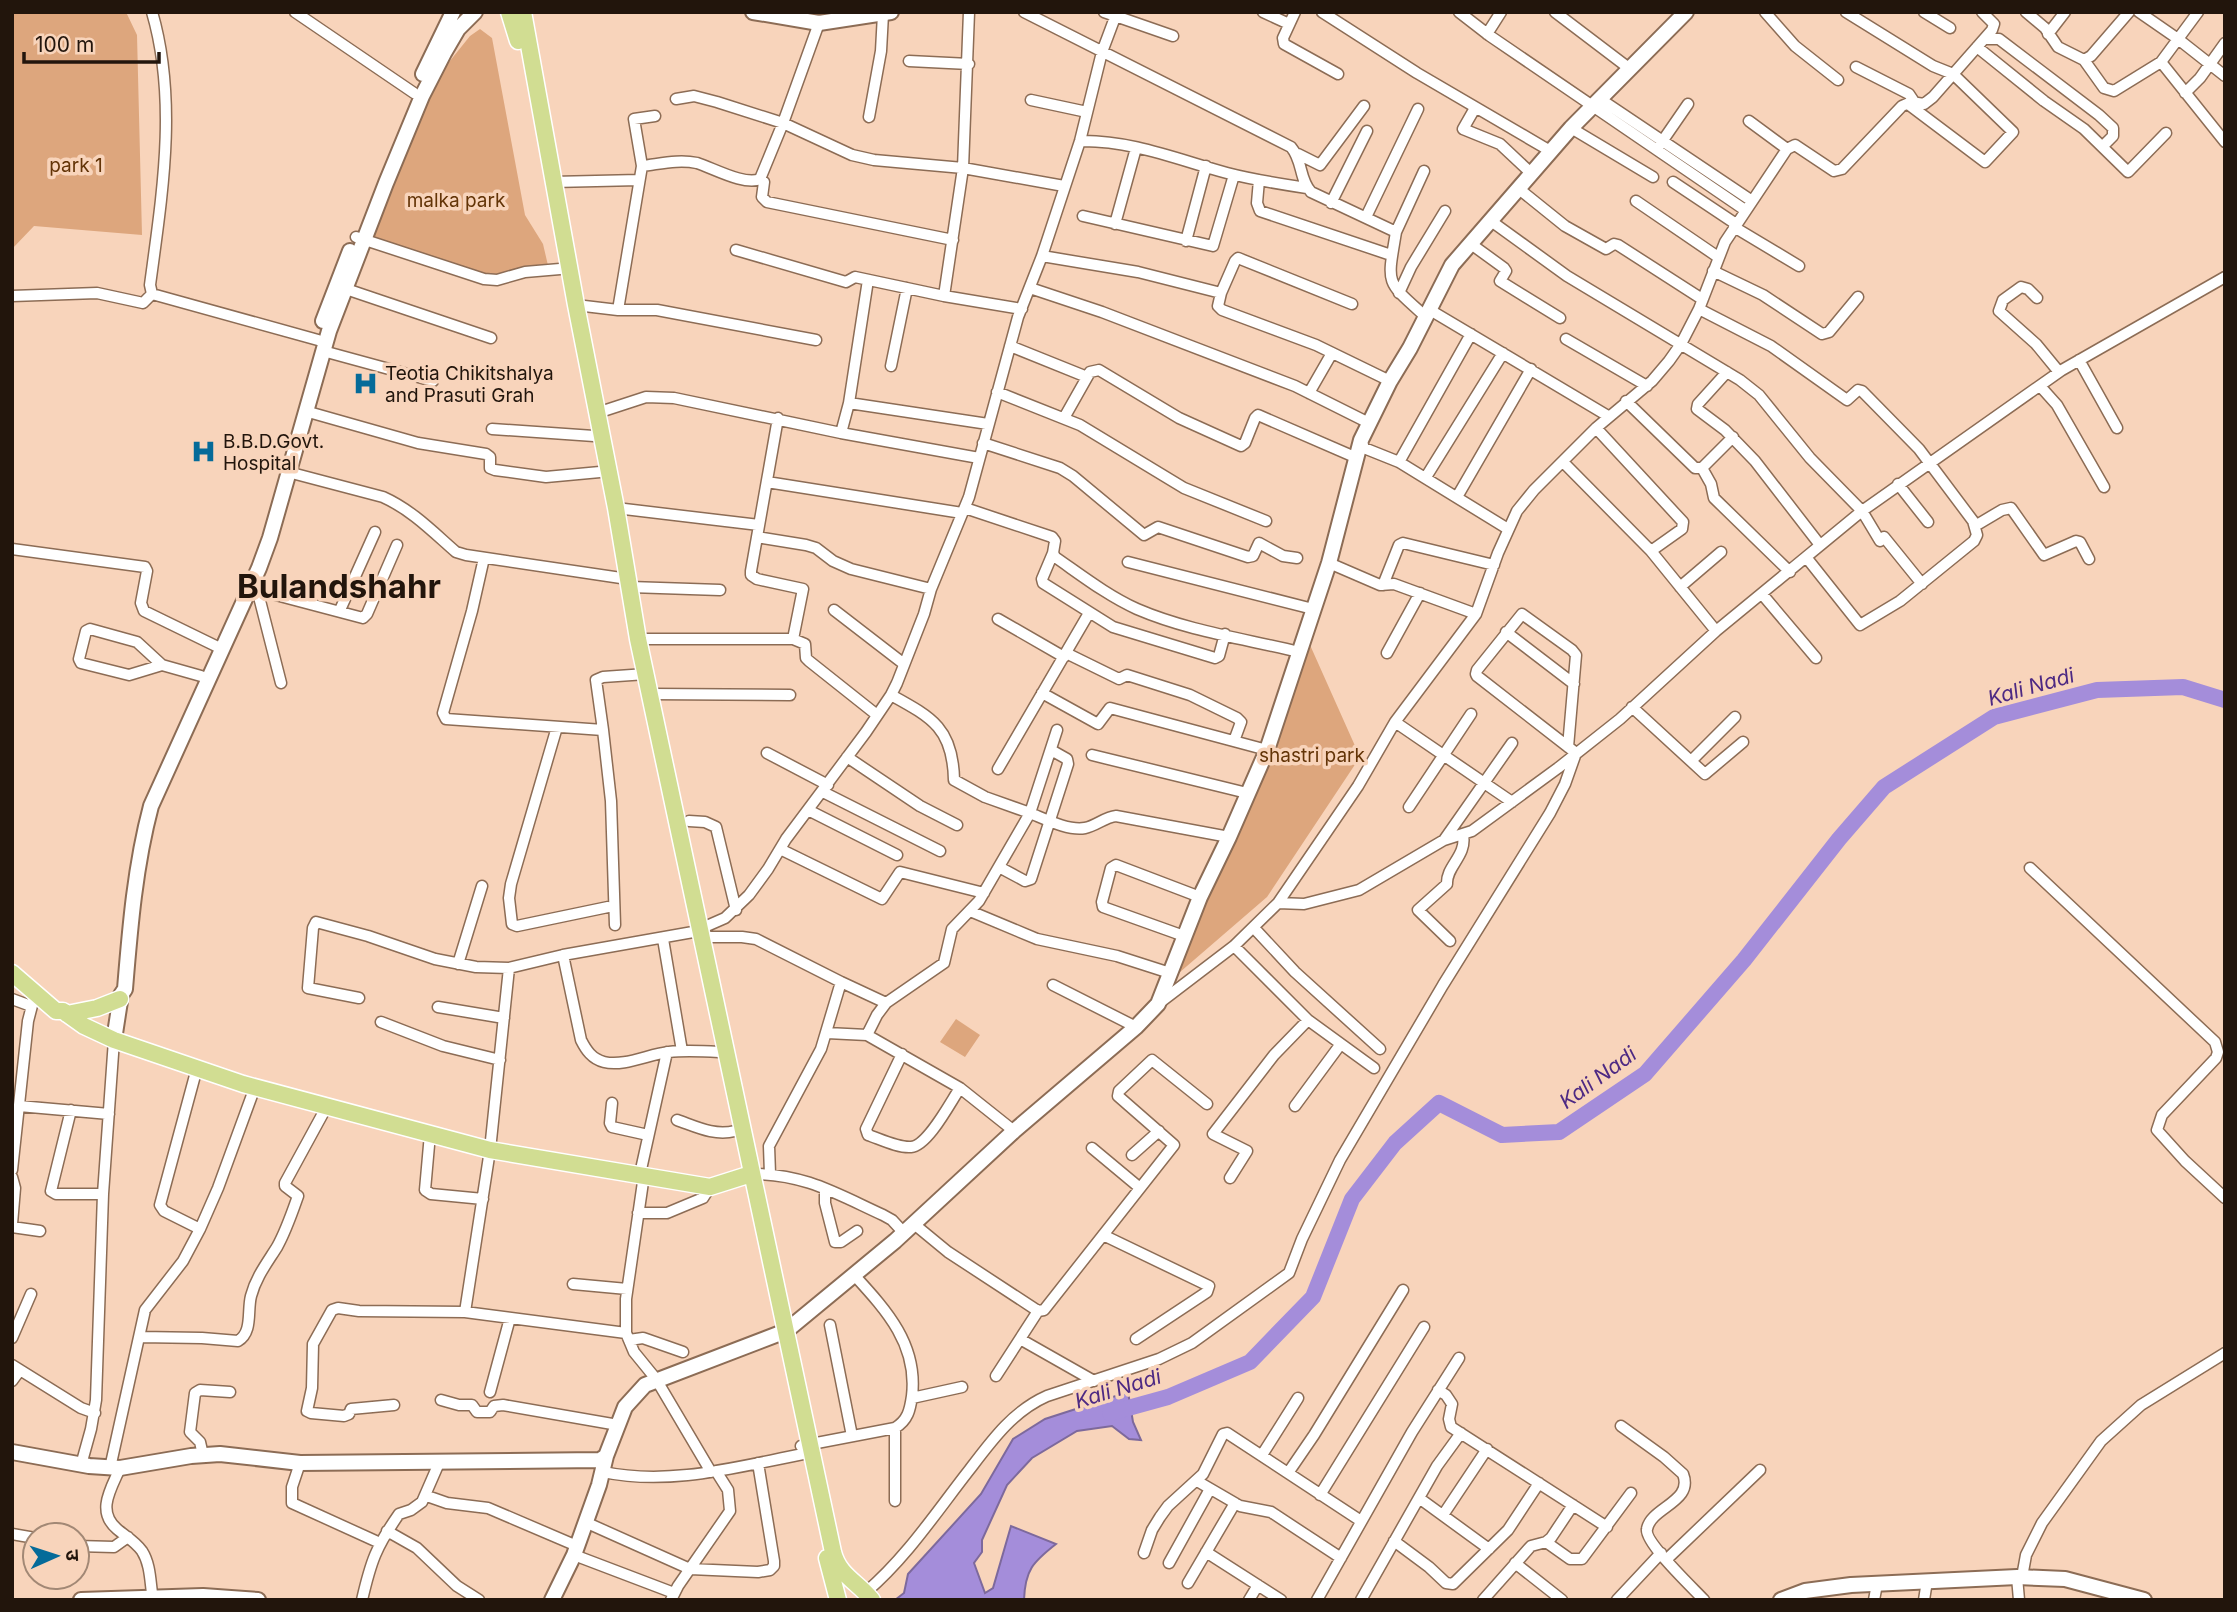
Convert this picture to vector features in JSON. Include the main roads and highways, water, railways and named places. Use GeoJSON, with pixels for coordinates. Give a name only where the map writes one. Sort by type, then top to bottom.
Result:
{"type":"FeatureCollection","features":[{"type":"Feature","properties":{"kind":"main road"},"geometry":{"type":"LineString","coordinates":[[509,12],[520,47],[600,472],[638,639],[642,674],[650,694],[735,1131],[748,1176]]}},
{"type":"Feature","properties":{"kind":"main road"},"geometry":{"type":"LineString","coordinates":[[523,12],[616,508],[625,582],[642,674],[838,1600]]}},
{"type":"Feature","properties":{"kind":"main road"},"geometry":{"type":"LineString","coordinates":[[12,963],[84,1026],[114,1041],[255,1087],[490,1150],[710,1187],[748,1176]]}},
{"type":"Feature","properties":{"kind":"main road"},"geometry":{"type":"LineString","coordinates":[[12,973],[33,1000],[56,1011],[97,1008],[121,997]]}},
{"type":"Feature","properties":{"kind":"main road"},"geometry":{"type":"LineString","coordinates":[[804,1448],[835,1561],[846,1578],[869,1596]]}},
{"type":"Feature","properties":{"kind":"waterway","name":"Kali Nadi"},"geometry":{"type":"LineString","coordinates":[[1110,1413],[1168,1397],[1250,1362],[1313,1297],[1352,1199],[1395,1143],[1439,1103],[1502,1135],[1559,1132],[1645,1074],[1744,960],[1839,839],[1884,787],[1994,717],[2097,690],[2183,687],[2225,700]]}},
{"type":"Feature","properties":{"kind":"place","name":"Teotia Chikitshalya and Prasuti Grah"},"geometry":{"type":"Point","coordinates":[365,384]}},
{"type":"Feature","properties":{"kind":"place","name":"B.B.D.Govt. Hospital"},"geometry":{"type":"Point","coordinates":[203,452]}},
{"type":"Feature","properties":{"kind":"district","name":"Bulandshahr"},"geometry":{"type":"Point","coordinates":[339,586]}},
{"type":"Feature","properties":{"kind":"park label","name":"park 1"},"geometry":{"type":"Point","coordinates":[76,165]}},
{"type":"Feature","properties":{"kind":"park label","name":"malka park"},"geometry":{"type":"Point","coordinates":[456,200]}},
{"type":"Feature","properties":{"kind":"park label","name":"shastri park"},"geometry":{"type":"Point","coordinates":[1312,755]}}]}
